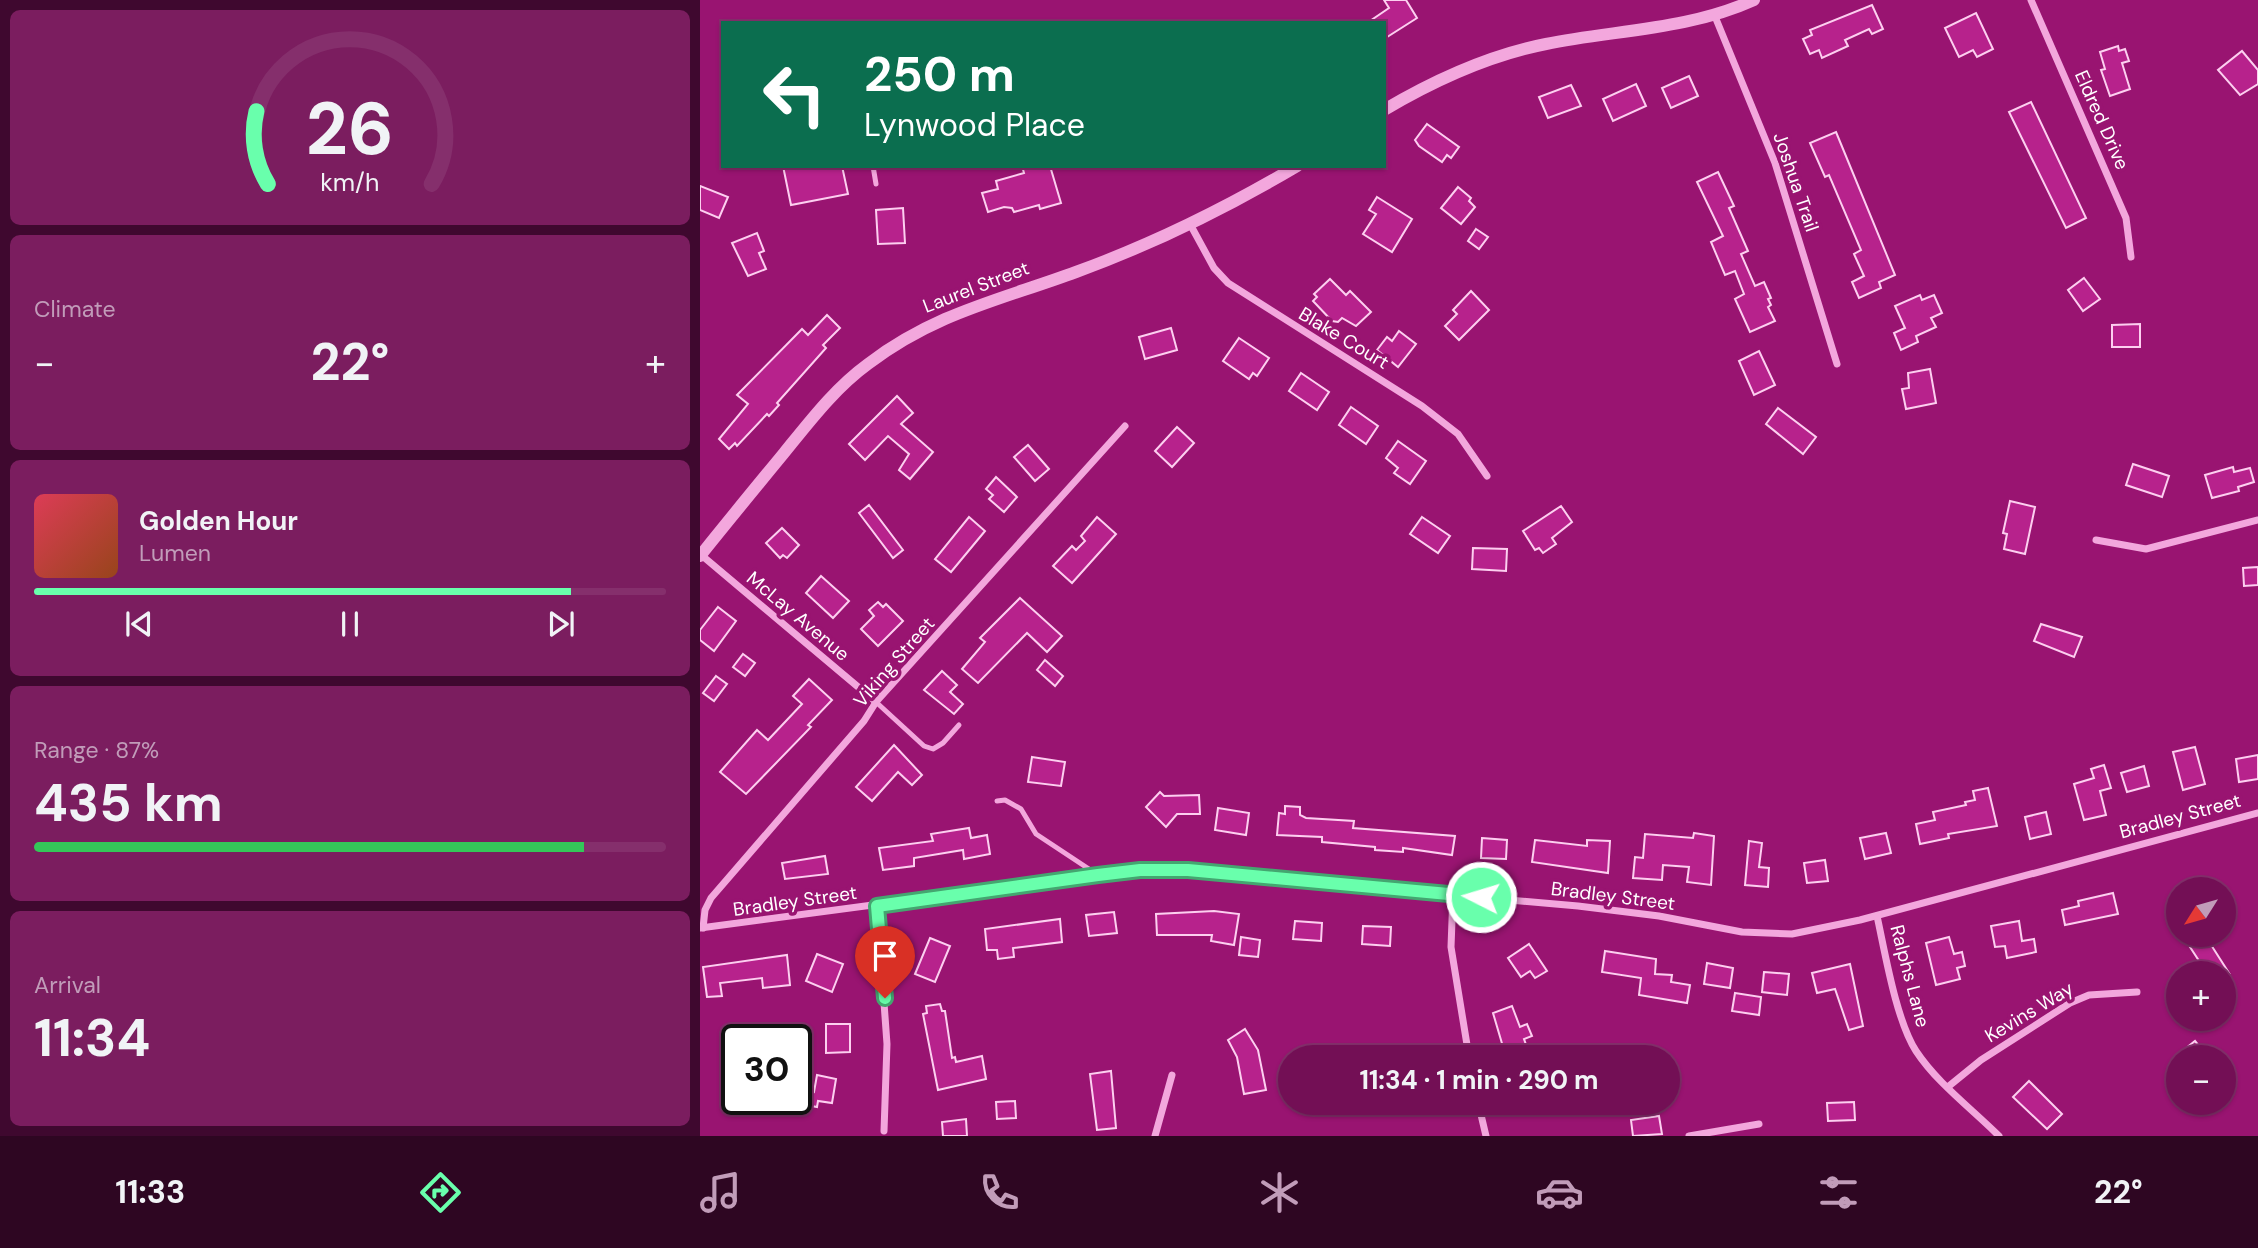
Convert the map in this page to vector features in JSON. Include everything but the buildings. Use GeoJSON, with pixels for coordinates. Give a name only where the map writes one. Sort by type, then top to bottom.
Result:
{"type":"FeatureCollection","features":[{"type":"Feature","properties":{"kind":"street"},"geometry":{"type":"LineString","coordinates":[[1386,109],[1470,68],[1514,51],[1714,15],[1754,0]]}},
{"type":"Feature","properties":{"kind":"street","name":"Eldred Drive"},"geometry":{"type":"LineString","coordinates":[[2031,0],[2126,218],[2131,257]]}},
{"type":"Feature","properties":{"kind":"street","name":"Joshua Trail"},"geometry":{"type":"LineString","coordinates":[[1714,15],[1775,163],[1837,364]]}},
{"type":"Feature","properties":{"kind":"street","name":"Laurel Street"},"geometry":{"type":"LineString","coordinates":[[700,555],[832,396],[885,351],[946,316],[1074,273],[1190,224],[1293,168]]}},
{"type":"Feature","properties":{"kind":"street","name":"Blake Court"},"geometry":{"type":"LineString","coordinates":[[1190,224],[1214,268],[1228,283],[1422,406],[1458,435],[1487,476]]}},
{"type":"Feature","properties":{"kind":"street","name":"Viking Street"},"geometry":{"type":"LineString","coordinates":[[701,928],[711,898],[876,702],[1125,426]]}},
{"type":"Feature","properties":{"kind":"street"},"geometry":{"type":"LineString","coordinates":[[2096,540],[2146,549],[2258,520]]}},
{"type":"Feature","properties":{"kind":"street","name":"McLay Avenue"},"geometry":{"type":"LineString","coordinates":[[700,555],[876,702]]}},
{"type":"Feature","properties":{"kind":"street","name":"Bradley Street"},"geometry":{"type":"LineString","coordinates":[[701,928],[1098,875],[1140,870],[1188,870],[1622,911],[1765,934],[1817,931],[2258,813]]}},
{"type":"Feature","properties":{"kind":"street"},"geometry":{"type":"LineString","coordinates":[[1453,894],[1451,947],[1467,1045]]}},
{"type":"Feature","properties":{"kind":"street"},"geometry":{"type":"LineString","coordinates":[[877,906],[887,1044],[884,1131]]}},
{"type":"Feature","properties":{"kind":"street","name":"Ralphs Lane"},"geometry":{"type":"LineString","coordinates":[[1877,915],[1906,1028],[1914,1048],[1999,1136]]}},
{"type":"Feature","properties":{"kind":"street","name":"Kevins Way"},"geometry":{"type":"LineString","coordinates":[[1949,1086],[1981,1060],[2070,1003],[2089,995],[2137,992]]}},
{"type":"Feature","properties":{"kind":"street"},"geometry":{"type":"LineString","coordinates":[[1156,1136],[1172,1075]]}},
{"type":"Feature","properties":{"kind":"street"},"geometry":{"type":"LineString","coordinates":[[1481,1115],[1486,1136]]}},
{"type":"Feature","properties":{"kind":"street"},"geometry":{"type":"LineString","coordinates":[[1689,1136],[1759,1124]]}},
{"type":"Feature","properties":{"kind":"lane"},"geometry":{"type":"LineString","coordinates":[[873,168],[876,184]]}},
{"type":"Feature","properties":{"kind":"lane"},"geometry":{"type":"LineString","coordinates":[[876,702],[925,746],[933,749],[943,743],[959,725]]}},
{"type":"Feature","properties":{"kind":"lane"},"geometry":{"type":"LineString","coordinates":[[997,802],[1005,800],[1021,809],[1036,834],[1098,875]]}},
{"type":"Feature","properties":{"kind":"route"},"geometry":{"type":"LineString","coordinates":[[885,998],[877,906],[1140,870],[1188,870],[1481,897]]}}]}
